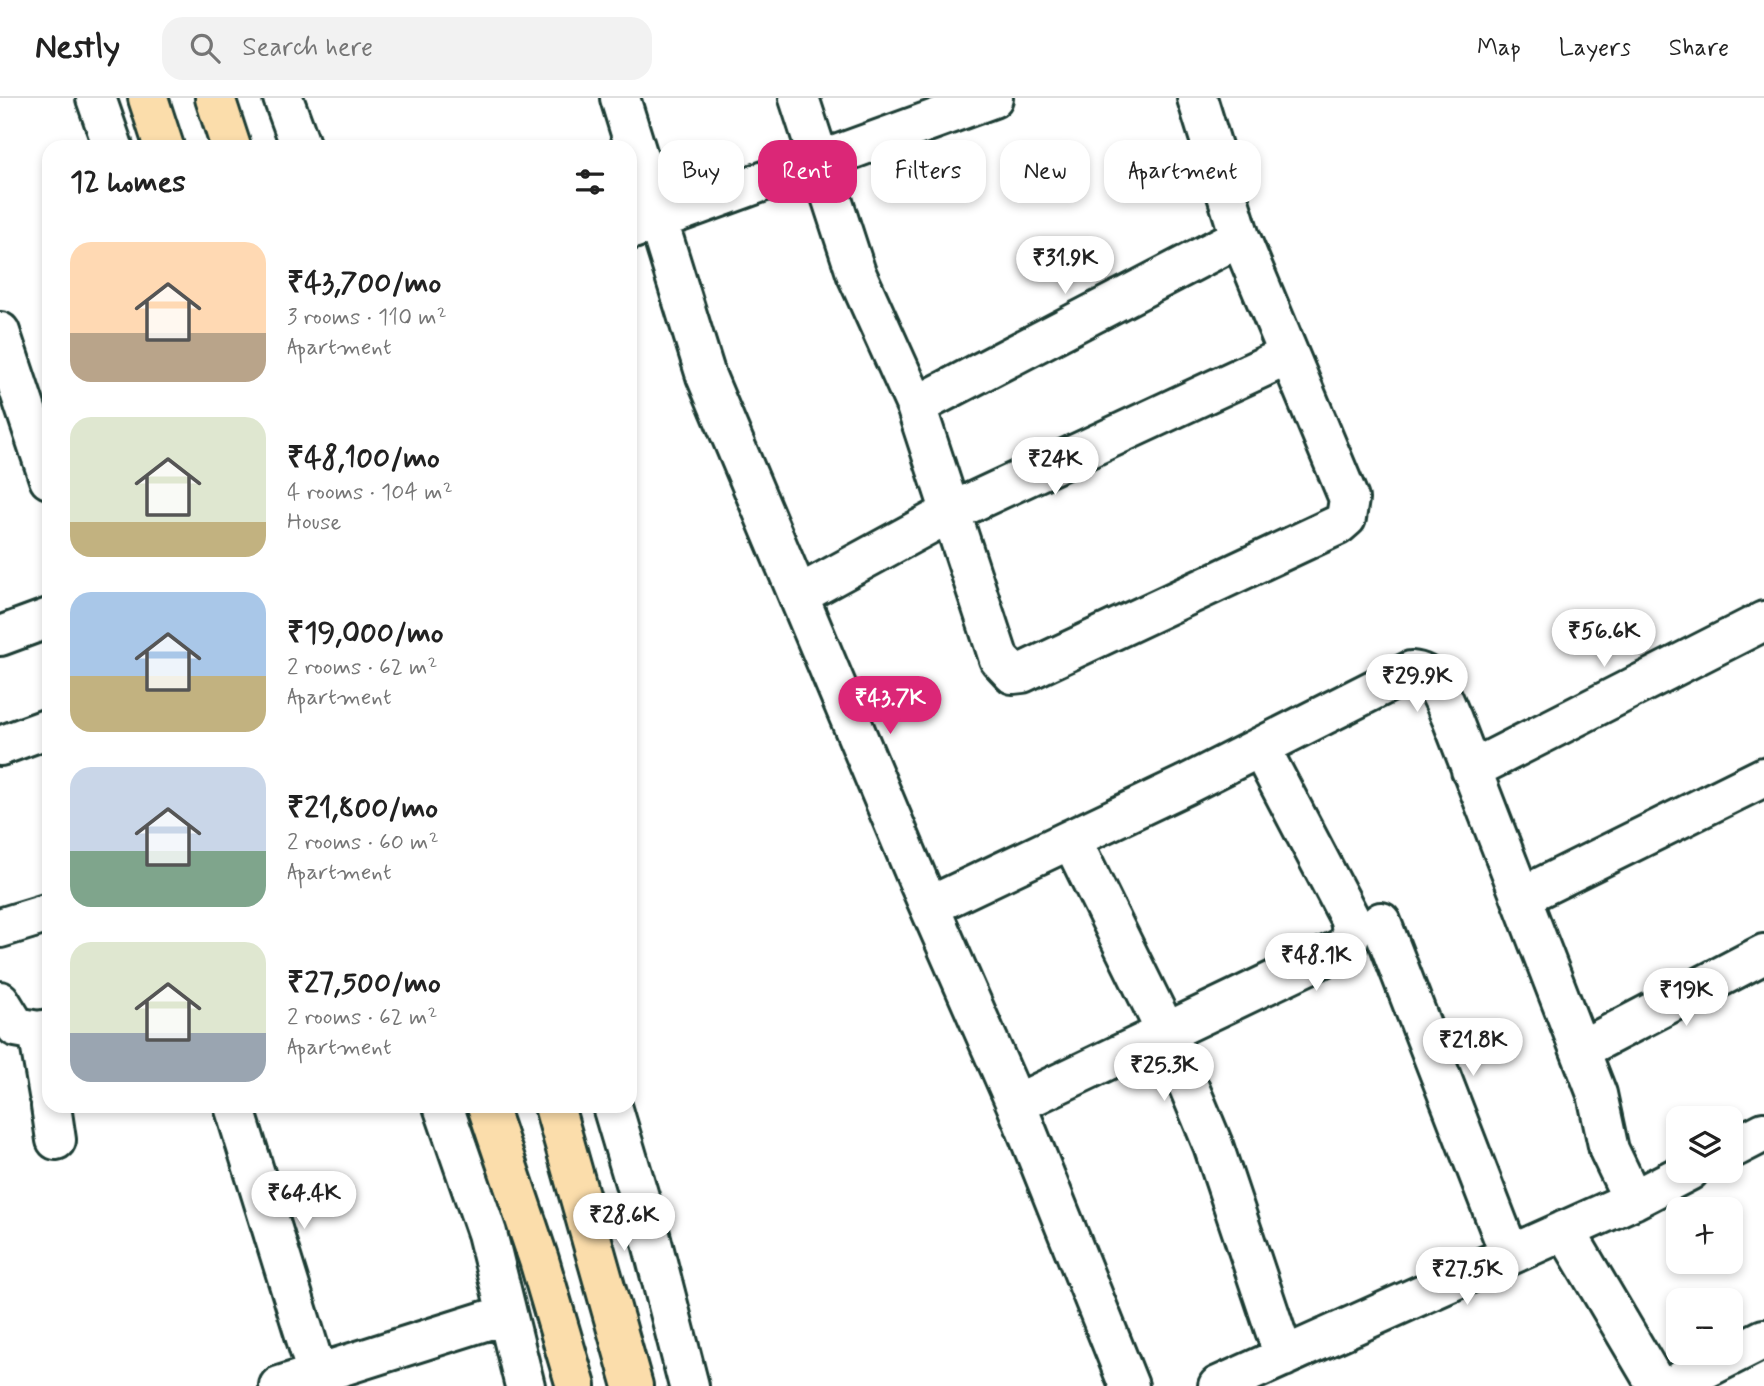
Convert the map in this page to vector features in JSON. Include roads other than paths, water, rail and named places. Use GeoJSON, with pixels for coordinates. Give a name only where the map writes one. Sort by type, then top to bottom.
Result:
{"type":"FeatureCollection","features":[{"type":"Feature","properties":{"kind":"highway"},"geometry":{"type":"LineString","coordinates":[[148,98],[162,140]]}},
{"type":"Feature","properties":{"kind":"highway"},"geometry":{"type":"LineString","coordinates":[[215,98],[229,140]]}},
{"type":"Feature","properties":{"kind":"highway"},"geometry":{"type":"LineString","coordinates":[[489,1113],[539,1260],[576,1386]]}},
{"type":"Feature","properties":{"kind":"highway"},"geometry":{"type":"LineString","coordinates":[[556,1113],[633,1386]]}},
{"type":"Feature","properties":{"kind":"street"},"geometry":{"type":"LineString","coordinates":[[96,98],[111,140]]}},
{"type":"Feature","properties":{"kind":"street"},"geometry":{"type":"LineString","coordinates":[[284,98],[298,140]]}},
{"type":"Feature","properties":{"kind":"street"},"geometry":{"type":"LineString","coordinates":[[620,98],[628,140]]}},
{"type":"Feature","properties":{"kind":"street"},"geometry":{"type":"LineString","coordinates":[[799,98],[812,140]]}},
{"type":"Feature","properties":{"kind":"street"},"geometry":{"type":"LineString","coordinates":[[857,146],[950,106],[993,98]]}},
{"type":"Feature","properties":{"kind":"street"},"geometry":{"type":"LineString","coordinates":[[833,203],[870,308],[916,406],[953,511],[999,659],[1013,674],[1021,673],[1339,525],[1346,518],[1349,499],[1240,237],[1197,98]]}},
{"type":"Feature","properties":{"kind":"street"},"geometry":{"type":"LineString","coordinates":[[644,225],[758,185]]}},
{"type":"Feature","properties":{"kind":"street"},"geometry":{"type":"LineString","coordinates":[[637,188],[644,225],[1016,1104],[1129,1386]]}},
{"type":"Feature","properties":{"kind":"street"},"geometry":{"type":"LineString","coordinates":[[916,406],[1240,237]]}},
{"type":"Feature","properties":{"kind":"street"},"geometry":{"type":"LineString","coordinates":[[0,332],[42,458]]}},
{"type":"Feature","properties":{"kind":"street"},"geometry":{"type":"LineString","coordinates":[[799,595],[953,511],[1289,355]]}},
{"type":"Feature","properties":{"kind":"street"},"geometry":{"type":"LineString","coordinates":[[0,636],[42,621]]}},
{"type":"Feature","properties":{"kind":"street"},"geometry":{"type":"LineString","coordinates":[[1472,770],[1764,621]]}},
{"type":"Feature","properties":{"kind":"street"},"geometry":{"type":"LineString","coordinates":[[930,906],[1411,671],[1424,672],[1433,679],[1472,770],[1601,1108],[1609,1150],[1633,1200]]}},
{"type":"Feature","properties":{"kind":"street"},"geometry":{"type":"LineString","coordinates":[[0,746],[42,731]]}},
{"type":"Feature","properties":{"kind":"street"},"geometry":{"type":"LineString","coordinates":[[1016,1104],[1346,946],[1351,938],[1349,917],[1260,747]]}},
{"type":"Feature","properties":{"kind":"street"},"geometry":{"type":"LineString","coordinates":[[1521,897],[1764,777]]}},
{"type":"Feature","properties":{"kind":"street"},"geometry":{"type":"LineString","coordinates":[[1071,839],[1166,1032],[1213,1145],[1284,1357]]}},
{"type":"Feature","properties":{"kind":"street"},"geometry":{"type":"LineString","coordinates":[[0,928],[42,915]]}},
{"type":"Feature","properties":{"kind":"street"},"geometry":{"type":"LineString","coordinates":[[1381,922],[1510,1255]]}},
{"type":"Feature","properties":{"kind":"street"},"geometry":{"type":"LineString","coordinates":[[1580,1050],[1764,954]]}},
{"type":"Feature","properties":{"kind":"street"},"geometry":{"type":"LineString","coordinates":[[0,1001],[16,1027],[42,1030]]}},
{"type":"Feature","properties":{"kind":"street"},"geometry":{"type":"LineString","coordinates":[[236,1113],[317,1374]]}},
{"type":"Feature","properties":{"kind":"street"},"geometry":{"type":"LineString","coordinates":[[445,1113],[487,1233],[525,1386]]}},
{"type":"Feature","properties":{"kind":"street"},"geometry":{"type":"LineString","coordinates":[[614,1113],[648,1227],[689,1386]]}},
{"type":"Feature","properties":{"kind":"street"},"geometry":{"type":"LineString","coordinates":[[1743,1143],[1764,1132]]}},
{"type":"Feature","properties":{"kind":"street"},"geometry":{"type":"LineString","coordinates":[[1218,1386],[1666,1183]]}},
{"type":"Feature","properties":{"kind":"street"},"geometry":{"type":"LineString","coordinates":[[1565,1230],[1657,1386]]}},
{"type":"Feature","properties":{"kind":"street"},"geometry":{"type":"LineString","coordinates":[[279,1386],[507,1314]]}},
{"type":"Feature","properties":{"kind":"street"},"geometry":{"type":"LineString","coordinates":[[1671,1386],[1764,1339]]}}]}
